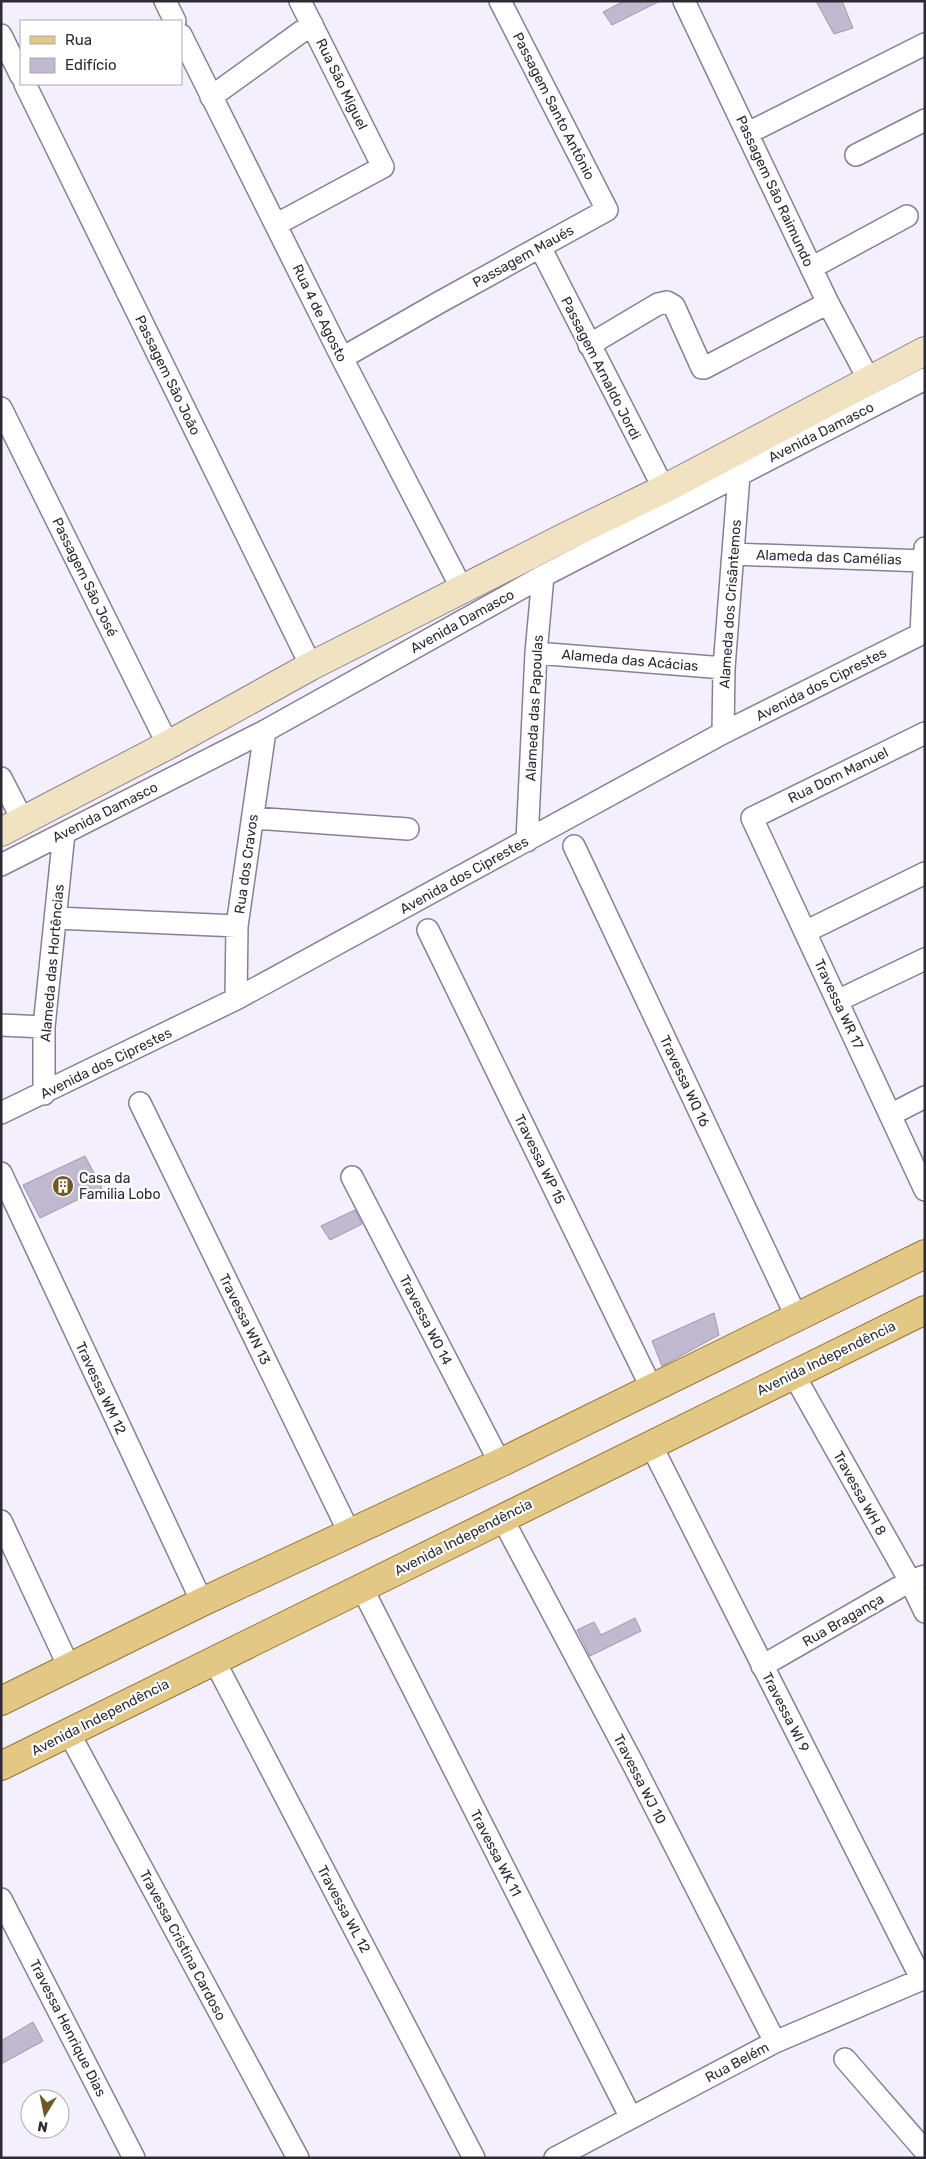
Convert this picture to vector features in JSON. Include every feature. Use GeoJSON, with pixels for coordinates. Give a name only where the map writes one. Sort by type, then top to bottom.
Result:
{"type":"FeatureCollection","features":[{"type":"Feature","properties":{"kind":"main road"},"geometry":{"type":"LineString","coordinates":[[1,1700],[202,1602],[500,1463],[925,1254]]}},
{"type":"Feature","properties":{"kind":"main road","name":"Avenida Independência"},"geometry":{"type":"LineString","coordinates":[[1,1766],[925,1310]]}},
{"type":"Feature","properties":{"kind":"main road"},"geometry":{"type":"LineString","coordinates":[[1,1713],[34,1696],[41,1681]]}},
{"type":"Feature","properties":{"kind":"street"},"geometry":{"type":"LineString","coordinates":[[165,1],[174,20]]}},
{"type":"Feature","properties":{"kind":"street","name":"Rua São Miguel"},"geometry":{"type":"LineString","coordinates":[[277,224],[383,167],[300,1]]}},
{"type":"Feature","properties":{"kind":"street","name":"Passagem Santo Antônio"},"geometry":{"type":"LineString","coordinates":[[500,1],[607,210]]}},
{"type":"Feature","properties":{"kind":"street","name":"Passagem São Raimundo"},"geometry":{"type":"LineString","coordinates":[[684,1],[828,303],[869,380]]}},
{"type":"Feature","properties":{"kind":"street"},"geometry":{"type":"LineString","coordinates":[[211,97],[312,24]]}},
{"type":"Feature","properties":{"kind":"street"},"geometry":{"type":"LineString","coordinates":[[2,37],[20,74]]}},
{"type":"Feature","properties":{"kind":"street","name":"Rua 4 de Agosto"},"geometry":{"type":"LineString","coordinates":[[182,37],[277,224],[342,358],[462,589]]}},
{"type":"Feature","properties":{"kind":"street"},"geometry":{"type":"LineString","coordinates":[[748,133],[925,44]]}},
{"type":"Feature","properties":{"kind":"street","name":"Passagem São João"},"geometry":{"type":"LineString","coordinates":[[25,85],[311,666]]}},
{"type":"Feature","properties":{"kind":"street"},"geometry":{"type":"LineString","coordinates":[[856,155],[925,120]]}},
{"type":"Feature","properties":{"kind":"street","name":"Passagem Maués"},"geometry":{"type":"LineString","coordinates":[[342,358],[607,210]]}},
{"type":"Feature","properties":{"kind":"street"},"geometry":{"type":"LineString","coordinates":[[811,268],[907,216]]}},
{"type":"Feature","properties":{"kind":"street","name":"Passagem Arnaldo Jordi"},"geometry":{"type":"LineString","coordinates":[[540,247],[664,489]]}},
{"type":"Feature","properties":{"kind":"street"},"geometry":{"type":"LineString","coordinates":[[589,345],[658,304],[667,302],[674,306],[702,368],[704,368],[828,303]]}},
{"type":"Feature","properties":{"kind":"street","name":"Avenida Damasco"},"geometry":{"type":"LineString","coordinates":[[12,826],[168,745],[311,666],[664,489],[925,351]]}},
{"type":"Feature","properties":{"kind":"street","name":"Avenida Damasco"},"geometry":{"type":"LineString","coordinates":[[1,865],[265,731],[543,576],[925,379]]}},
{"type":"Feature","properties":{"kind":"street","name":"Passagem São José"},"geometry":{"type":"LineString","coordinates":[[1,408],[168,745]]}},
{"type":"Feature","properties":{"kind":"street","name":"Alameda dos Crisântemos"},"geometry":{"type":"LineString","coordinates":[[723,733],[724,668],[739,475]]}},
{"type":"Feature","properties":{"kind":"street","name":"Alameda das Camélias"},"geometry":{"type":"LineString","coordinates":[[733,554],[924,554]]}},
{"type":"Feature","properties":{"kind":"street"},"geometry":{"type":"LineString","coordinates":[[923,633],[924,554]]}},
{"type":"Feature","properties":{"kind":"street","name":"Alameda das Papoulas"},"geometry":{"type":"LineString","coordinates":[[527,841],[536,653],[543,576]]}},
{"type":"Feature","properties":{"kind":"street","name":"Avenida dos Ciprestes"},"geometry":{"type":"LineString","coordinates":[[1,1113],[44,1094],[236,999],[723,733],[923,633]]}},
{"type":"Feature","properties":{"kind":"street","name":"Alameda das Acácias"},"geometry":{"type":"LineString","coordinates":[[536,653],[724,668]]}},
{"type":"Feature","properties":{"kind":"street","name":"Rua dos Cravos"},"geometry":{"type":"LineString","coordinates":[[236,999],[237,926],[265,731]]}},
{"type":"Feature","properties":{"kind":"street","name":"Rua Dom Manuel"},"geometry":{"type":"LineString","coordinates":[[752,818],[925,733]]}},
{"type":"Feature","properties":{"kind":"street"},"geometry":{"type":"LineString","coordinates":[[1,778],[12,826]]}},
{"type":"Feature","properties":{"kind":"street"},"geometry":{"type":"LineString","coordinates":[[253,818],[408,829]]}},
{"type":"Feature","properties":{"kind":"street","name":"Travessa WR 17"},"geometry":{"type":"LineString","coordinates":[[752,818],[925,1190]]}},
{"type":"Feature","properties":{"kind":"street","name":"Alameda das Hortências"},"geometry":{"type":"LineString","coordinates":[[44,1094],[44,1027],[64,833]]}},
{"type":"Feature","properties":{"kind":"street","name":"Travessa WQ 16"},"geometry":{"type":"LineString","coordinates":[[574,846],[796,1316]]}},
{"type":"Feature","properties":{"kind":"street"},"geometry":{"type":"LineString","coordinates":[[805,932],[925,873]]}},
{"type":"Feature","properties":{"kind":"street"},"geometry":{"type":"LineString","coordinates":[[56,918],[237,926]]}},
{"type":"Feature","properties":{"kind":"street","name":"Travessa WP 15"},"geometry":{"type":"LineString","coordinates":[[428,930],[652,1389]]}},
{"type":"Feature","properties":{"kind":"street"},"geometry":{"type":"LineString","coordinates":[[838,1002],[925,959]]}},
{"type":"Feature","properties":{"kind":"street"},"geometry":{"type":"LineString","coordinates":[[1,1024],[44,1027]]}},
{"type":"Feature","properties":{"kind":"street"},"geometry":{"type":"LineString","coordinates":[[890,1115],[925,1097]]}},
{"type":"Feature","properties":{"kind":"street","name":"Travessa WN 13"},"geometry":{"type":"LineString","coordinates":[[140,1103],[350,1534]]}},
{"type":"Feature","properties":{"kind":"street","name":"Travessa WM 12"},"geometry":{"type":"LineString","coordinates":[[1,1173],[202,1602]]}},
{"type":"Feature","properties":{"kind":"street","name":"Travessa WO 14"},"geometry":{"type":"LineString","coordinates":[[352,1177],[500,1463]]}},
{"type":"Feature","properties":{"kind":"street","name":"Travessa WH 8"},"geometry":{"type":"LineString","coordinates":[[794,1374],[918,1579],[925,1612]]}},
{"type":"Feature","properties":{"kind":"street","name":"Travessa WI 9"},"geometry":{"type":"LineString","coordinates":[[651,1445],[762,1666],[924,1979]]}},
{"type":"Feature","properties":{"kind":"street","name":"Travessa WJ 10"},"geometry":{"type":"LineString","coordinates":[[502,1518],[632,1762],[775,2042]]}},
{"type":"Feature","properties":{"kind":"street"},"geometry":{"type":"LineString","coordinates":[[1,1521],[69,1667]]}},
{"type":"Feature","properties":{"kind":"street","name":"Rua Bragança"},"geometry":{"type":"LineString","coordinates":[[762,1666],[918,1579]]}},
{"type":"Feature","properties":{"kind":"street","name":"Travessa WK 11"},"geometry":{"type":"LineString","coordinates":[[362,1588],[631,2118]]}},
{"type":"Feature","properties":{"kind":"street","name":"Travessa WL 12"},"geometry":{"type":"LineString","coordinates":[[214,1660],[474,2158]]}},
{"type":"Feature","properties":{"kind":"street","name":"Travessa Cristina Cardoso"},"geometry":{"type":"LineString","coordinates":[[69,1733],[298,2158]]}},
{"type":"Feature","properties":{"kind":"street","name":"Travessa Henrique Dias"},"geometry":{"type":"LineString","coordinates":[[1,1899],[134,2158]]}},
{"type":"Feature","properties":{"kind":"street","name":"Rua Belém"},"geometry":{"type":"LineString","coordinates":[[555,2158],[775,2042],[924,1979]]}},
{"type":"Feature","properties":{"kind":"street"},"geometry":{"type":"LineString","coordinates":[[845,2059],[925,2152]]}},
{"type":"Feature","properties":{"kind":"building"},"geometry":{"type":"Polygon","coordinates":[[[624,1],[660,1],[612,25],[603,12],[624,1]]]}},
{"type":"Feature","properties":{"kind":"building"},"geometry":{"type":"Polygon","coordinates":[[[816,1],[842,1],[853,28],[834,34],[816,1]]]}},
{"type":"Feature","properties":{"kind":"building","name":"Casa da Familia Lobo"},"geometry":{"type":"Polygon","coordinates":[[[85,1156],[102,1188],[40,1218],[23,1185],[85,1156]]]}},
{"type":"Feature","properties":{"kind":"building"},"geometry":{"type":"Polygon","coordinates":[[[355,1210],[362,1224],[330,1240],[321,1226],[355,1210]]]}},
{"type":"Feature","properties":{"kind":"building"},"geometry":{"type":"Polygon","coordinates":[[[714,1313],[719,1335],[662,1366],[652,1341],[714,1313]]]}},
{"type":"Feature","properties":{"kind":"building"},"geometry":{"type":"Polygon","coordinates":[[[635,1618],[641,1631],[590,1656],[577,1630],[594,1622],[601,1635],[635,1618]]]}},
{"type":"Feature","properties":{"kind":"building"},"geometry":{"type":"Polygon","coordinates":[[[33,2022],[43,2041],[1,2064],[1,2041],[33,2022]]]}},
{"type":"Feature","properties":{"kind":"place","name":"Casa da Familia Lobo"},"geometry":{"type":"Point","coordinates":[63,1186]}}]}
